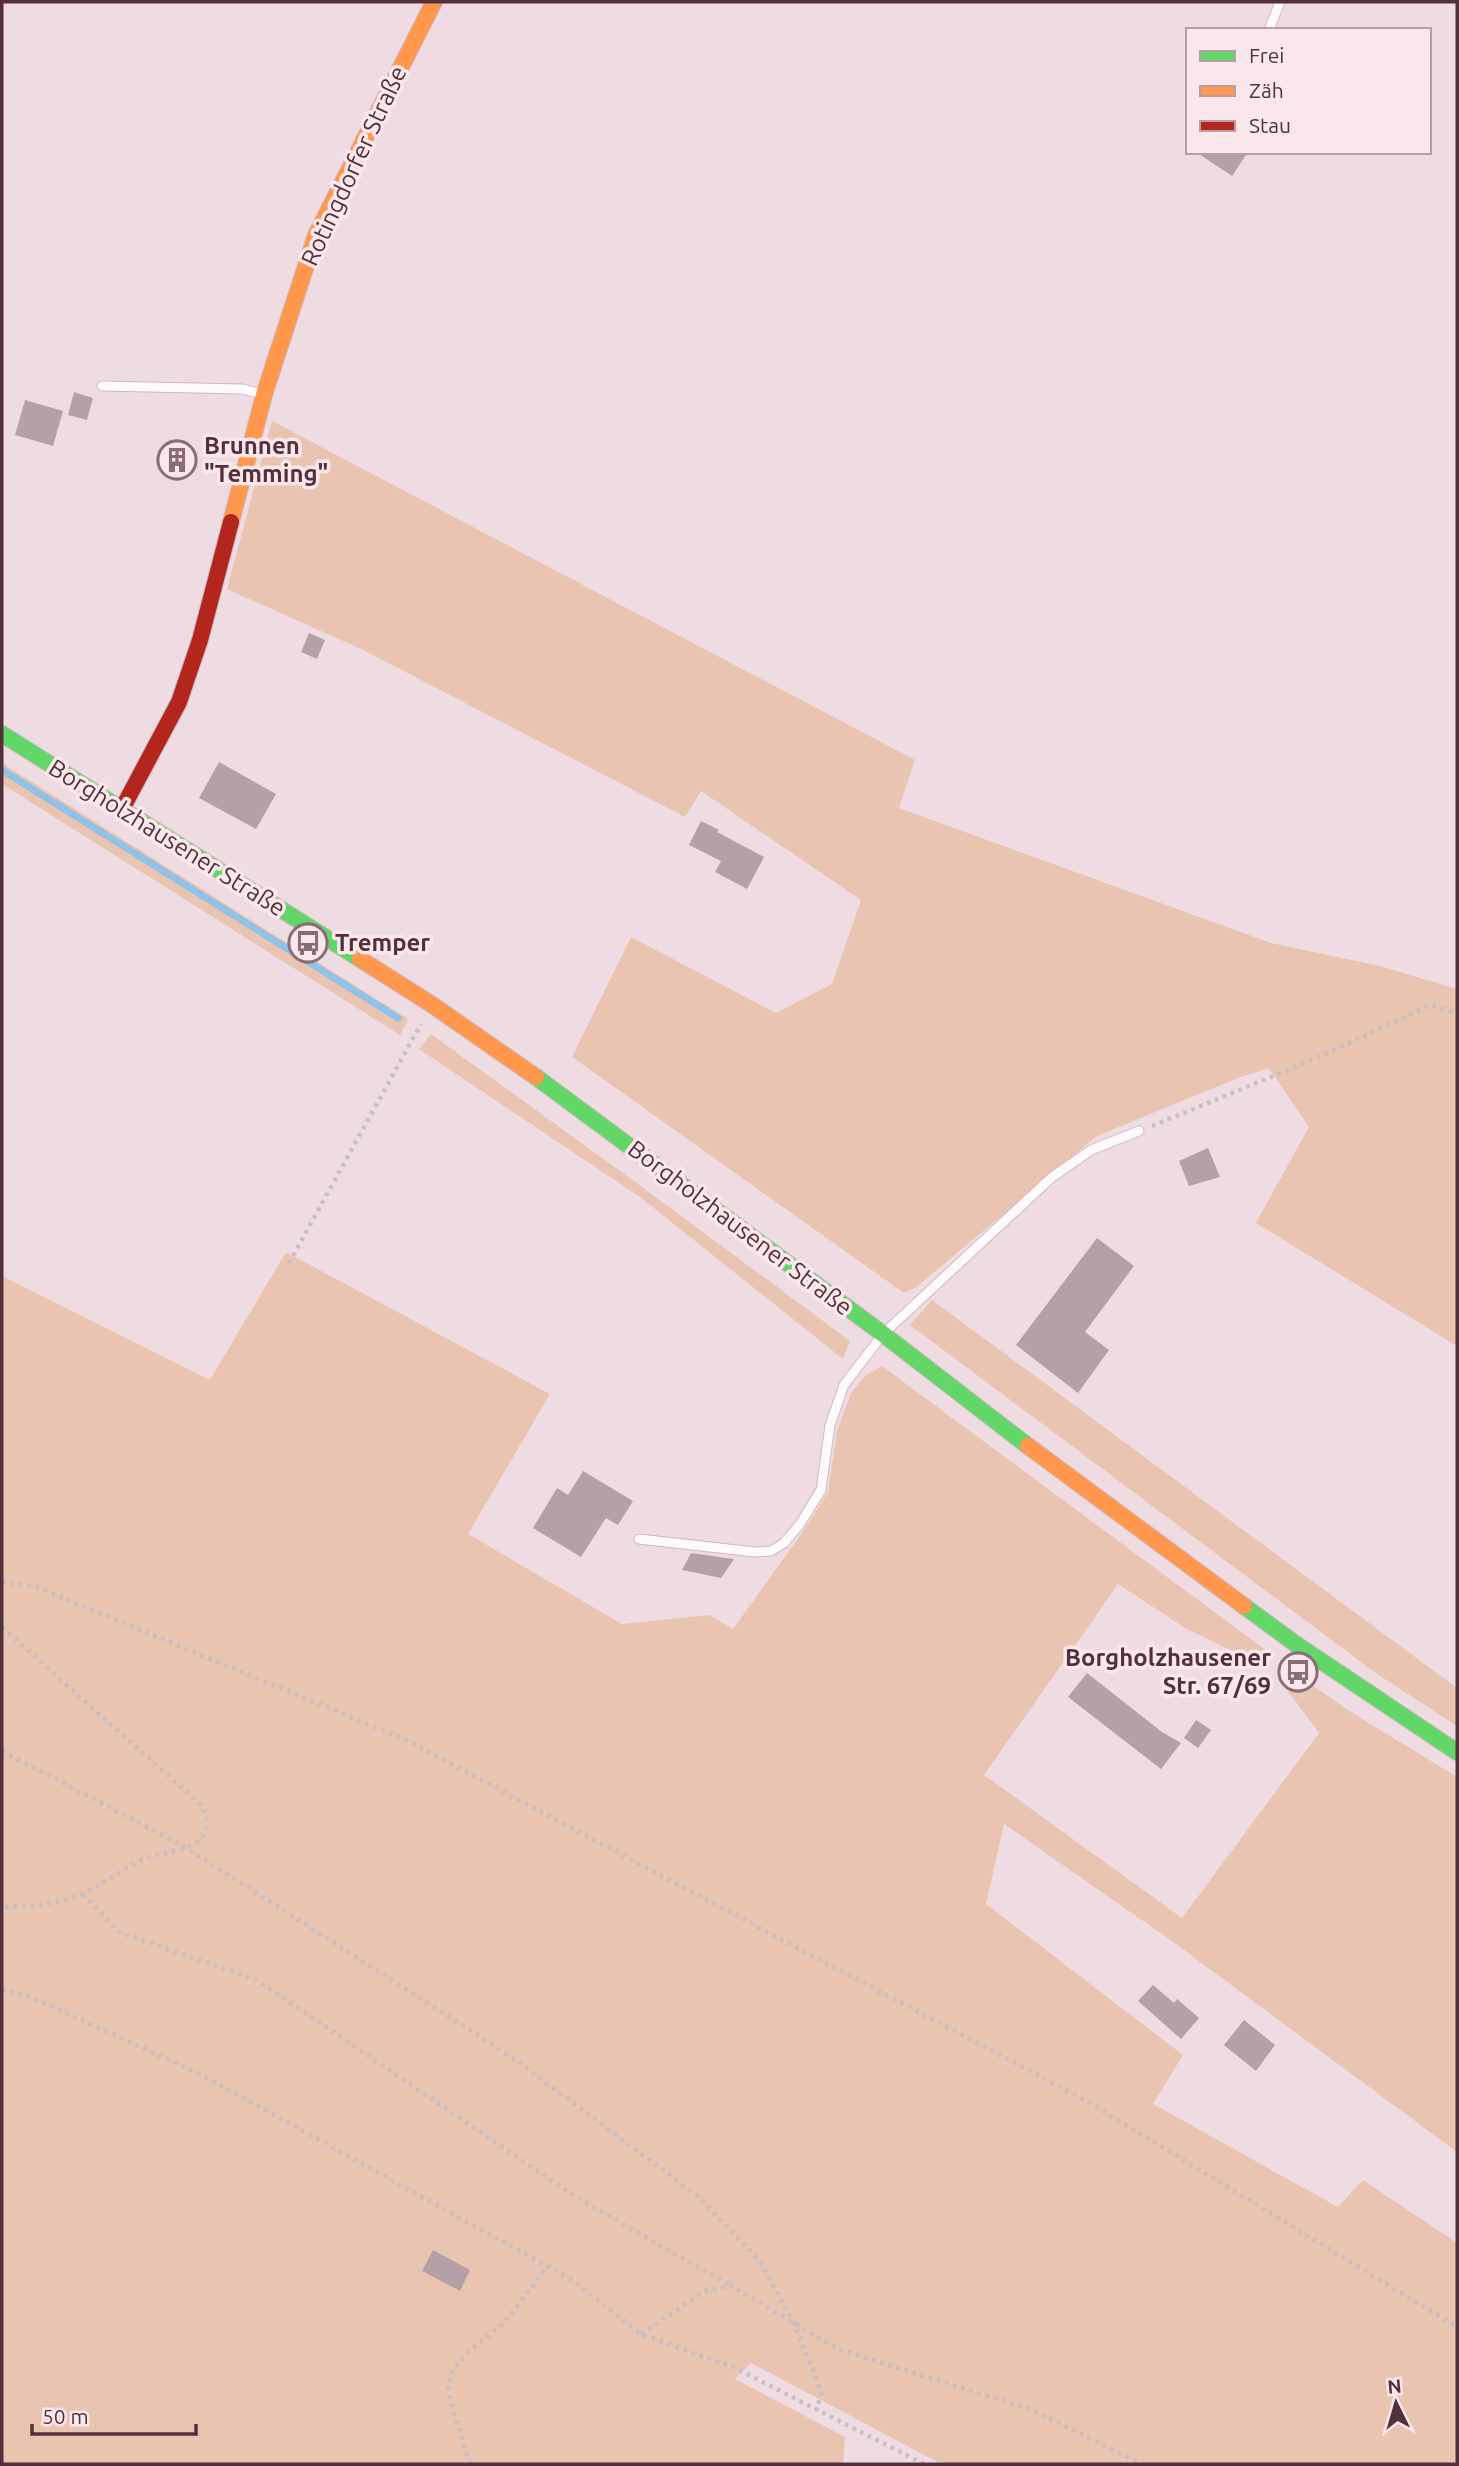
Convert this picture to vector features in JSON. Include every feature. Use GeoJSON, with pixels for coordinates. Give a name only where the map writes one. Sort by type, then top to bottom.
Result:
{"type":"FeatureCollection","features":[{"type":"Feature","properties":{"kind":"main road","name":"Rotingdorfer Straße"},"geometry":{"type":"LineString","coordinates":[[122,809],[179,702],[200,640],[264,395],[316,235],[434,2]]}},
{"type":"Feature","properties":{"kind":"main road","name":"Borgholzhausener Straße"},"geometry":{"type":"LineString","coordinates":[[2,734],[431,1004],[545,1083],[883,1334],[1100,1501],[1286,1637],[1457,1752]]}},
{"type":"Feature","properties":{"kind":"lane"},"geometry":{"type":"LineString","coordinates":[[1270,28],[1280,2]]}},
{"type":"Feature","properties":{"kind":"lane"},"geometry":{"type":"LineString","coordinates":[[102,386],[242,389],[264,395]]}},
{"type":"Feature","properties":{"kind":"lane"},"geometry":{"type":"LineString","coordinates":[[639,1539],[755,1552],[771,1551],[784,1543],[800,1524],[821,1490],[830,1425],[844,1385],[883,1334],[1051,1178],[1091,1150],[1139,1131]]}},
{"type":"Feature","properties":{"kind":"path"},"geometry":{"type":"LineString","coordinates":[[289,1263],[431,1004]]}},
{"type":"Feature","properties":{"kind":"path"},"geometry":{"type":"LineString","coordinates":[[1139,1131],[1312,1060],[1431,1005],[1457,1013]]}},
{"type":"Feature","properties":{"kind":"path"},"geometry":{"type":"LineString","coordinates":[[2,1582],[34,1586],[404,1739],[1090,2103],[1457,2327]]}},
{"type":"Feature","properties":{"kind":"path"},"geometry":{"type":"LineString","coordinates":[[2,1627],[200,1804],[206,1814],[207,1825],[202,1837],[185,1847],[145,1859],[83,1894],[33,1906],[2,1907]]}},
{"type":"Feature","properties":{"kind":"path"},"geometry":{"type":"LineString","coordinates":[[2,1751],[185,1847],[516,2060],[701,2198],[759,2260],[794,2324],[822,2393],[816,2410]]}},
{"type":"Feature","properties":{"kind":"path"},"geometry":{"type":"LineString","coordinates":[[83,1894],[119,1932],[257,1980],[576,2197],[838,2349],[1032,2410],[1143,2464]]}},
{"type":"Feature","properties":{"kind":"path"},"geometry":{"type":"LineString","coordinates":[[2,1990],[30,1997],[201,2075],[574,2281],[641,2334],[735,2368],[923,2464]]}},
{"type":"Feature","properties":{"kind":"path"},"geometry":{"type":"LineString","coordinates":[[470,2464],[449,2396],[451,2376],[461,2360],[505,2321],[547,2267]]}},
{"type":"Feature","properties":{"kind":"path"},"geometry":{"type":"LineString","coordinates":[[641,2334],[705,2291],[731,2286]]}},
{"type":"Feature","properties":{"kind":"shaded area"},"geometry":{"type":"Polygon","coordinates":[[[272,421],[915,760],[899,808],[1271,943],[1380,966],[1457,989],[1457,1346],[1256,1223],[1309,1127],[1269,1068],[1097,1136],[915,1288],[904,1293],[572,1057],[631,937],[776,1013],[832,984],[861,900],[701,791],[685,817],[363,650],[227,589],[272,421]]]}},
{"type":"Feature","properties":{"kind":"shaded area"},"geometry":{"type":"Polygon","coordinates":[[[2,763],[408,1019],[400,1035],[2,784],[2,763]]]}},
{"type":"Feature","properties":{"kind":"shaded area"},"geometry":{"type":"Polygon","coordinates":[[[431,1034],[850,1341],[843,1359],[640,1197],[419,1049],[431,1034]]]}},
{"type":"Feature","properties":{"kind":"shaded area"},"geometry":{"type":"Polygon","coordinates":[[[286,1252],[550,1394],[468,1534],[622,1624],[709,1615],[733,1629],[828,1492],[837,1431],[851,1393],[865,1376],[882,1366],[1267,1651],[1253,1661],[1185,1628],[1118,1584],[984,1775],[1182,1918],[1319,1733],[1282,1683],[1293,1672],[1351,1712],[1457,1777],[1457,2152],[1169,1939],[1004,1824],[986,1904],[1183,2055],[1153,2104],[1338,2207],[1363,2180],[1457,2243],[1457,2464],[941,2464],[751,2363],[735,2379],[845,2437],[843,2464],[2,2464],[2,1276],[210,1380],[286,1252]]]}},
{"type":"Feature","properties":{"kind":"shaded area"},"geometry":{"type":"Polygon","coordinates":[[[932,1300],[1457,1688],[1457,1726],[1377,1674],[910,1325],[932,1300]]]}},
{"type":"Feature","properties":{"kind":"building"},"geometry":{"type":"Polygon","coordinates":[[[1199,154],[1247,154],[1232,176],[1199,154]]]}},
{"type":"Feature","properties":{"kind":"building"},"geometry":{"type":"Polygon","coordinates":[[[74,392],[93,398],[87,420],[68,415],[74,392]]]}},
{"type":"Feature","properties":{"kind":"building"},"geometry":{"type":"Polygon","coordinates":[[[25,400],[63,411],[53,446],[15,435],[25,400]]]}},
{"type":"Feature","properties":{"kind":"building"},"geometry":{"type":"Polygon","coordinates":[[[309,633],[325,640],[317,659],[301,652],[309,633]]]}},
{"type":"Feature","properties":{"kind":"building"},"geometry":{"type":"Polygon","coordinates":[[[219,762],[276,794],[256,829],[199,798],[219,762]]]}},
{"type":"Feature","properties":{"kind":"building"},"geometry":{"type":"Polygon","coordinates":[[[701,821],[764,857],[747,889],[715,872],[721,861],[689,845],[701,821]]]}},
{"type":"Feature","properties":{"kind":"building"},"geometry":{"type":"Polygon","coordinates":[[[1208,1148],[1220,1177],[1189,1186],[1179,1161],[1208,1148]]]}},
{"type":"Feature","properties":{"kind":"building"},"geometry":{"type":"Polygon","coordinates":[[[1097,1238],[1134,1266],[1085,1332],[1109,1350],[1078,1393],[1016,1345],[1097,1238]]]}},
{"type":"Feature","properties":{"kind":"building"},"geometry":{"type":"Polygon","coordinates":[[[583,1471],[633,1501],[618,1525],[606,1518],[581,1557],[533,1528],[557,1488],[568,1495],[583,1471]]]}},
{"type":"Feature","properties":{"kind":"building"},"geometry":{"type":"Polygon","coordinates":[[[691,1553],[734,1559],[721,1578],[682,1570],[691,1553]]]}},
{"type":"Feature","properties":{"kind":"building"},"geometry":{"type":"Polygon","coordinates":[[[1087,1673],[1162,1732],[1181,1743],[1161,1769],[1068,1697],[1087,1673]]]}},
{"type":"Feature","properties":{"kind":"building"},"geometry":{"type":"Polygon","coordinates":[[[1196,1720],[1211,1730],[1198,1748],[1184,1738],[1196,1720]]]}},
{"type":"Feature","properties":{"kind":"building"},"geometry":{"type":"Polygon","coordinates":[[[1153,1985],[1174,2003],[1177,1999],[1199,2018],[1181,2039],[1138,2001],[1153,1985]]]}},
{"type":"Feature","properties":{"kind":"building"},"geometry":{"type":"Polygon","coordinates":[[[1244,2020],[1275,2045],[1256,2071],[1224,2045],[1244,2020]]]}},
{"type":"Feature","properties":{"kind":"building"},"geometry":{"type":"Polygon","coordinates":[[[433,2250],[470,2270],[460,2291],[422,2271],[433,2250]]]}},
{"type":"Feature","properties":{"kind":"waterway"},"geometry":{"type":"LineString","coordinates":[[2,770],[398,1018]]}},
{"type":"Feature","properties":{"kind":"traffic: fast"},"geometry":{"type":"LineString","coordinates":[[2,734],[360,959]]}},
{"type":"Feature","properties":{"kind":"traffic: fast"},"geometry":{"type":"LineString","coordinates":[[536,1077],[883,1334],[1028,1446]]}},
{"type":"Feature","properties":{"kind":"traffic: fast"},"geometry":{"type":"LineString","coordinates":[[1244,1606],[1297,1645],[1457,1752]]}},
{"type":"Feature","properties":{"kind":"traffic: slow"},"geometry":{"type":"LineString","coordinates":[[231,522],[264,395],[316,235],[434,2]]}},
{"type":"Feature","properties":{"kind":"traffic: slow"},"geometry":{"type":"LineString","coordinates":[[360,959],[431,1004],[536,1077]]}},
{"type":"Feature","properties":{"kind":"traffic: slow"},"geometry":{"type":"LineString","coordinates":[[1028,1446],[1244,1606]]}},
{"type":"Feature","properties":{"kind":"traffic: jam"},"geometry":{"type":"LineString","coordinates":[[122,809],[179,702],[200,640],[231,522]]}},
{"type":"Feature","properties":{"kind":"place","name":"Brunnen \"Temming\""},"geometry":{"type":"Point","coordinates":[177,460]}},
{"type":"Feature","properties":{"kind":"place","name":"Tremper"},"geometry":{"type":"Point","coordinates":[308,943]}},
{"type":"Feature","properties":{"kind":"place","name":"Borgholzhausener Str. 67/69"},"geometry":{"type":"Point","coordinates":[1298,1672]}}]}
